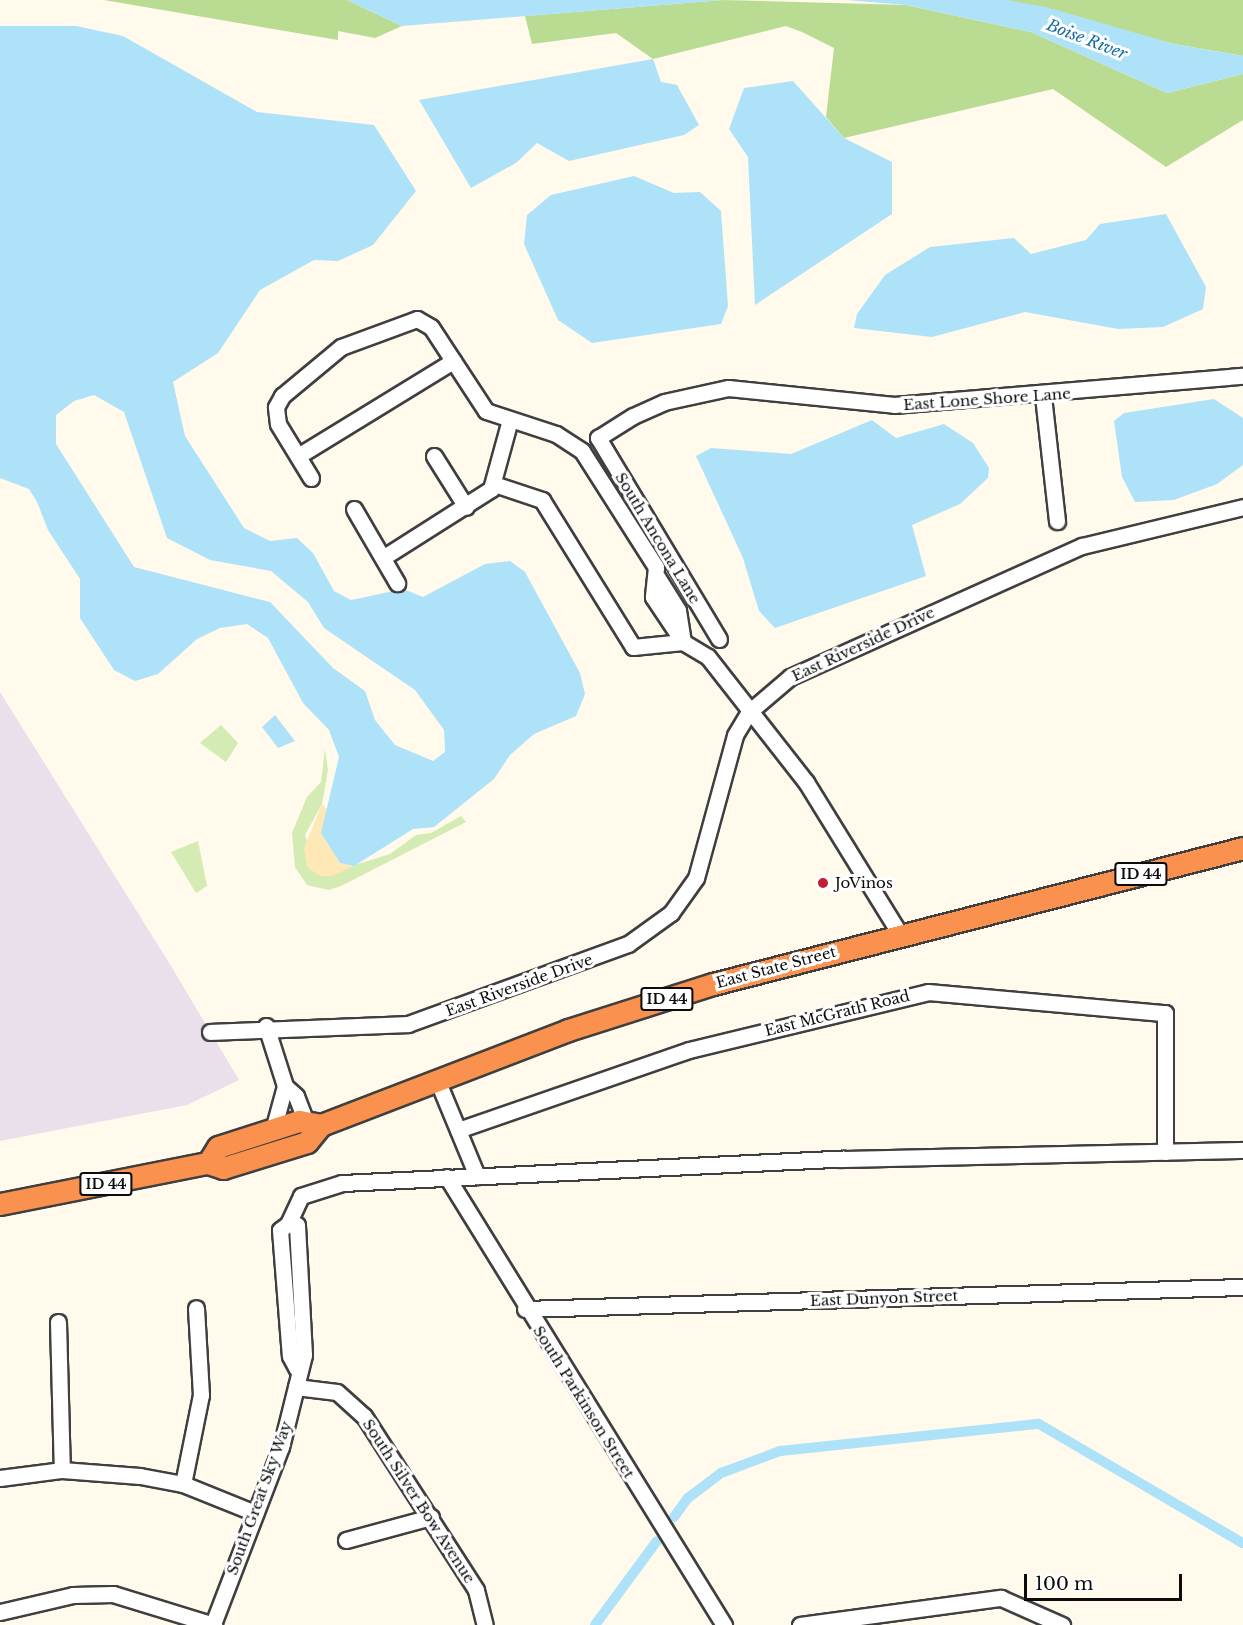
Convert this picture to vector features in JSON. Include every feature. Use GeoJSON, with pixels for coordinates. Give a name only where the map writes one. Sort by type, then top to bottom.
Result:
{"type":"FeatureCollection","features":[{"type":"Feature","properties":{"kind":"highway","name":"East State Street"},"geometry":{"type":"LineString","coordinates":[[208,1163],[218,1147],[273,1130],[314,1124],[438,1082],[568,1030],[712,984],[1243,848]]}},
{"type":"Feature","properties":{"kind":"highway","name":"East State Street"},"geometry":{"type":"LineString","coordinates":[[0,1204],[208,1163],[223,1168],[307,1142],[314,1124]]}},
{"type":"Feature","properties":{"kind":"street"},"geometry":{"type":"LineString","coordinates":[[311,478],[278,424],[276,407],[326,356],[417,319],[431,327],[481,407],[509,423],[556,434],[582,451],[656,567],[657,577],[653,597],[682,642],[708,657],[806,782],[901,936]]}},
{"type":"Feature","properties":{"kind":"street"},"geometry":{"type":"LineString","coordinates":[[298,456],[453,361]]}},
{"type":"Feature","properties":{"kind":"street","name":"East Lone Shore Lane"},"geometry":{"type":"LineString","coordinates":[[598,438],[664,402],[728,388],[894,405],[1043,396],[1243,376]]}},
{"type":"Feature","properties":{"kind":"street"},"geometry":{"type":"LineString","coordinates":[[1043,396],[1056,521]]}},
{"type":"Feature","properties":{"kind":"street"},"geometry":{"type":"LineString","coordinates":[[384,557],[465,507],[494,484],[509,423]]}},
{"type":"Feature","properties":{"kind":"street","name":"South Ancona Lane"},"geometry":{"type":"LineString","coordinates":[[598,438],[719,639]]}},
{"type":"Feature","properties":{"kind":"street"},"geometry":{"type":"LineString","coordinates":[[434,456],[465,507]]}},
{"type":"Feature","properties":{"kind":"street"},"geometry":{"type":"LineString","coordinates":[[494,484],[542,500],[633,647],[682,642]]}},
{"type":"Feature","properties":{"kind":"street","name":"East Riverside Drive"},"geometry":{"type":"LineString","coordinates":[[210,1032],[266,1026],[408,1024],[646,934],[671,913],[696,878],[724,761],[749,712],[805,668],[1082,546],[1243,507]]}},
{"type":"Feature","properties":{"kind":"street"},"geometry":{"type":"LineString","coordinates":[[354,509],[398,583]]}},
{"type":"Feature","properties":{"kind":"street","name":"East McGrath Road"},"geometry":{"type":"LineString","coordinates":[[458,1130],[678,1053],[928,992],[1165,1013],[1165,1152]]}},
{"type":"Feature","properties":{"kind":"street"},"geometry":{"type":"LineString","coordinates":[[266,1026],[285,1086],[296,1096],[314,1124]]}},
{"type":"Feature","properties":{"kind":"street"},"geometry":{"type":"LineString","coordinates":[[438,1082],[477,1176]]}},
{"type":"Feature","properties":{"kind":"street"},"geometry":{"type":"LineString","coordinates":[[273,1130],[285,1086]]}},
{"type":"Feature","properties":{"kind":"street"},"geometry":{"type":"LineString","coordinates":[[447,1177],[832,1159],[1243,1150]]}},
{"type":"Feature","properties":{"kind":"street","name":"South Great Sky Way"},"geometry":{"type":"LineString","coordinates":[[213,1625],[281,1446],[296,1387],[297,1369],[304,1355],[297,1225],[288,1224],[301,1196],[342,1182],[447,1177]]}},
{"type":"Feature","properties":{"kind":"street","name":"South Parkinson Street"},"geometry":{"type":"LineString","coordinates":[[447,1177],[525,1309],[724,1625]]}},
{"type":"Feature","properties":{"kind":"street","name":"East Dunyon Street"},"geometry":{"type":"LineString","coordinates":[[525,1309],[1243,1287]]}},
{"type":"Feature","properties":{"kind":"street"},"geometry":{"type":"LineString","coordinates":[[183,1484],[201,1395],[196,1308]]}},
{"type":"Feature","properties":{"kind":"street"},"geometry":{"type":"LineString","coordinates":[[58,1322],[62,1470]]}},
{"type":"Feature","properties":{"kind":"street","name":"South Silver Bow Avenue"},"geometry":{"type":"LineString","coordinates":[[296,1387],[337,1392],[357,1406],[477,1590],[485,1625]]}},
{"type":"Feature","properties":{"kind":"street"},"geometry":{"type":"LineString","coordinates":[[0,1478],[62,1470],[183,1484],[255,1513]]}},
{"type":"Feature","properties":{"kind":"street"},"geometry":{"type":"LineString","coordinates":[[346,1540],[431,1517]]}},
{"type":"Feature","properties":{"kind":"street"},"geometry":{"type":"LineString","coordinates":[[0,1612],[73,1595],[113,1594],[213,1625]]}},
{"type":"Feature","properties":{"kind":"street"},"geometry":{"type":"LineString","coordinates":[[800,1625],[1000,1598],[1062,1625]]}},
{"type":"Feature","properties":{"kind":"shaded area"},"geometry":{"type":"Polygon","coordinates":[[[0,692],[171,966],[239,1080],[187,1105],[0,1141],[0,692]]]}},
{"type":"Feature","properties":{"kind":"green space"},"geometry":{"type":"Polygon","coordinates":[[[104,0],[347,0],[402,26],[375,38],[338,31],[338,40],[104,0]]]}},
{"type":"Feature","properties":{"kind":"green space"},"geometry":{"type":"Polygon","coordinates":[[[723,0],[906,5],[1031,32],[1167,93],[1243,74],[1243,120],[1166,167],[1053,89],[844,138],[826,117],[834,48],[802,32],[786,26],[653,59],[616,33],[532,44],[525,16],[723,0]]]}},
{"type":"Feature","properties":{"kind":"green space"},"geometry":{"type":"Polygon","coordinates":[[[1006,0],[1243,0],[1243,56],[1174,44],[1006,0]]]}},
{"type":"Feature","properties":{"kind":"green space"},"geometry":{"type":"Polygon","coordinates":[[[221,725],[238,743],[226,762],[200,743],[221,725]]]}},
{"type":"Feature","properties":{"kind":"green space"},"geometry":{"type":"Polygon","coordinates":[[[325,749],[328,770],[322,804],[305,835],[320,876],[390,854],[416,835],[431,833],[461,816],[466,822],[341,886],[329,890],[307,885],[295,867],[292,833],[307,797],[321,782],[325,749]]]}},
{"type":"Feature","properties":{"kind":"green space"},"geometry":{"type":"Polygon","coordinates":[[[198,841],[207,886],[196,893],[171,852],[198,841]]]}},
{"type":"Feature","properties":{"kind":"sand"},"geometry":{"type":"Polygon","coordinates":[[[322,804],[328,811],[321,833],[340,863],[354,866],[332,876],[320,876],[307,867],[304,848],[322,804]]]}},
{"type":"Feature","properties":{"kind":"water"},"geometry":{"type":"Polygon","coordinates":[[[347,0],[723,0],[402,26],[347,0]]]}},
{"type":"Feature","properties":{"kind":"water","name":"Boise River"},"geometry":{"type":"Polygon","coordinates":[[[847,0],[1006,0],[1046,7],[1174,44],[1243,56],[1243,74],[1167,93],[1031,32],[906,5],[847,0]]]}},
{"type":"Feature","properties":{"kind":"water"},"geometry":{"type":"Polygon","coordinates":[[[0,26],[76,26],[123,36],[257,112],[374,125],[416,191],[373,245],[338,261],[314,260],[260,290],[218,353],[173,382],[185,436],[244,528],[270,541],[297,538],[313,553],[334,591],[351,600],[403,589],[423,597],[485,564],[510,561],[525,572],[580,673],[585,694],[576,716],[534,734],[510,755],[494,779],[434,827],[413,829],[354,866],[340,863],[321,833],[339,757],[329,730],[303,703],[268,638],[247,624],[220,628],[197,639],[158,674],[135,681],[114,670],[80,618],[80,579],[48,530],[37,502],[29,489],[0,478],[0,26]],[[94,395],[74,401],[56,415],[56,444],[134,567],[270,602],[333,668],[365,691],[375,720],[395,745],[433,761],[445,752],[444,730],[415,690],[324,628],[308,602],[271,571],[210,560],[167,538],[124,412],[94,395]]]}},
{"type":"Feature","properties":{"kind":"water"},"geometry":{"type":"Polygon","coordinates":[[[653,59],[661,82],[677,85],[699,125],[684,135],[569,161],[537,143],[516,163],[471,188],[419,100],[653,59]]]}},
{"type":"Feature","properties":{"kind":"water"},"geometry":{"type":"Polygon","coordinates":[[[793,81],[844,138],[892,162],[892,214],[755,305],[748,157],[729,129],[744,88],[793,81]]]}},
{"type":"Feature","properties":{"kind":"water"},"geometry":{"type":"Polygon","coordinates":[[[634,176],[674,193],[700,192],[721,211],[728,306],[721,324],[592,343],[558,320],[524,244],[527,215],[551,195],[634,176]]]}},
{"type":"Feature","properties":{"kind":"water"},"geometry":{"type":"Polygon","coordinates":[[[1166,214],[1206,287],[1203,309],[1163,327],[1118,329],[1025,312],[932,337],[854,328],[857,314],[885,275],[930,247],[1014,238],[1031,254],[1086,240],[1100,224],[1166,214]]]}},
{"type":"Feature","properties":{"kind":"water"},"geometry":{"type":"Polygon","coordinates":[[[1214,399],[1243,418],[1243,465],[1217,484],[1174,500],[1135,502],[1122,477],[1114,421],[1124,413],[1214,399]]]}},
{"type":"Feature","properties":{"kind":"water"},"geometry":{"type":"Polygon","coordinates":[[[872,420],[896,438],[944,424],[973,443],[989,468],[988,478],[960,504],[912,525],[926,576],[775,628],[759,611],[743,558],[696,456],[711,448],[791,454],[872,420]]]}},
{"type":"Feature","properties":{"kind":"water"},"geometry":{"type":"Polygon","coordinates":[[[275,715],[295,741],[278,748],[262,727],[275,715]]]}},
{"type":"Feature","properties":{"kind":"waterway"},"geometry":{"type":"LineString","coordinates":[[674,1517],[688,1498],[721,1473],[780,1451],[1039,1424],[1243,1543]]}},
{"type":"Feature","properties":{"kind":"waterway"},"geometry":{"type":"LineString","coordinates":[[595,1625],[657,1541]]}},
{"type":"Feature","properties":{"kind":"place","name":"JoVinos"},"geometry":{"type":"Point","coordinates":[823,883]}}]}
